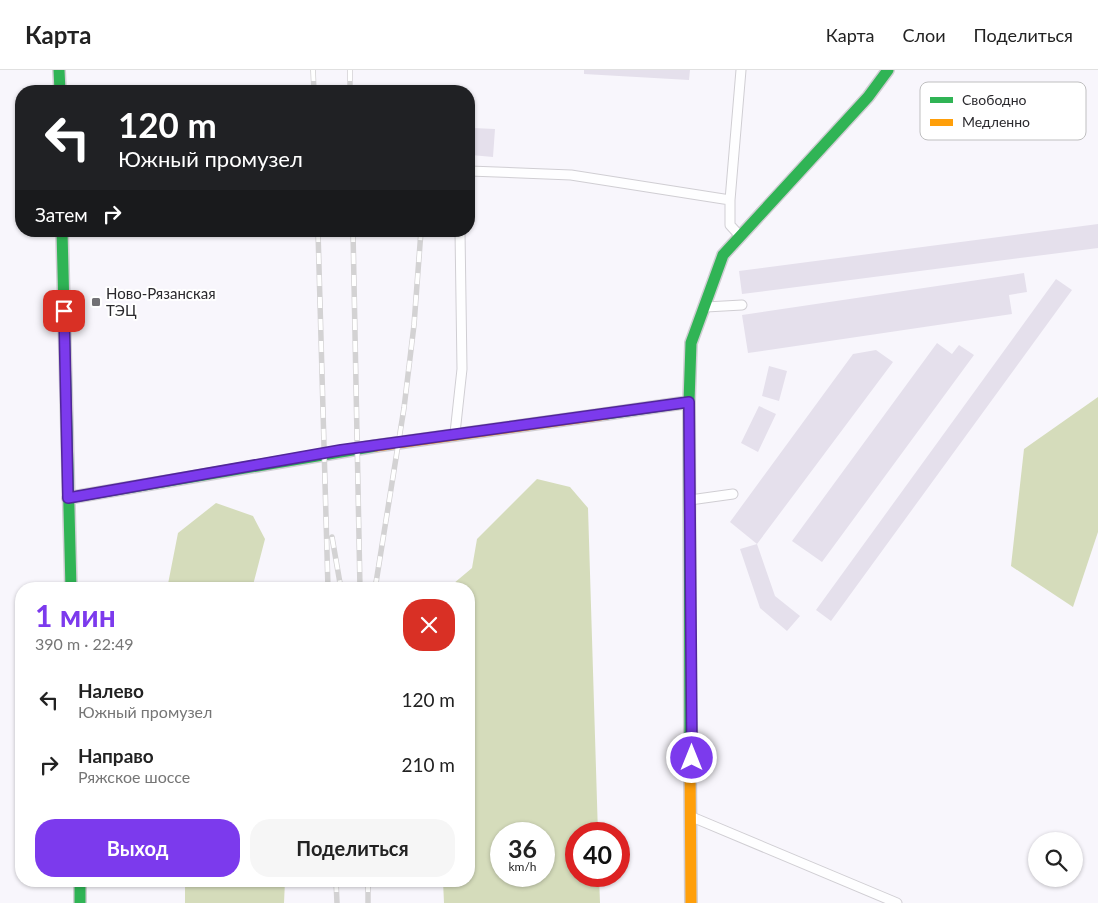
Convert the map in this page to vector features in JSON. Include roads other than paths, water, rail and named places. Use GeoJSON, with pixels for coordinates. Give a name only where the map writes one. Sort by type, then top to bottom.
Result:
{"type":"FeatureCollection","features":[{"type":"Feature","properties":{"kind":"street"},"geometry":{"type":"LineString","coordinates":[[59,70],[60,85]]}},
{"type":"Feature","properties":{"kind":"street"},"geometry":{"type":"LineString","coordinates":[[691,903],[689,402],[691,343],[722,255],[868,97],[888,70]]}},
{"type":"Feature","properties":{"kind":"street"},"geometry":{"type":"LineString","coordinates":[[62,237],[71,582]]}},
{"type":"Feature","properties":{"kind":"street"},"geometry":{"type":"LineString","coordinates":[[68,498],[341,450],[689,402]]}},
{"type":"Feature","properties":{"kind":"street"},"geometry":{"type":"LineString","coordinates":[[80,887],[80,903]]}},
{"type":"Feature","properties":{"kind":"lane"},"geometry":{"type":"LineString","coordinates":[[740,236],[730,225],[730,200],[741,70]]}},
{"type":"Feature","properties":{"kind":"lane"},"geometry":{"type":"LineString","coordinates":[[475,171],[571,175],[730,200]]}},
{"type":"Feature","properties":{"kind":"lane"},"geometry":{"type":"LineString","coordinates":[[455,435],[462,369],[460,237]]}},
{"type":"Feature","properties":{"kind":"lane"},"geometry":{"type":"LineString","coordinates":[[704,307],[742,305]]}},
{"type":"Feature","properties":{"kind":"lane"},"geometry":{"type":"LineString","coordinates":[[690,500],[733,494]]}},
{"type":"Feature","properties":{"kind":"lane"},"geometry":{"type":"LineString","coordinates":[[692,817],[897,903]]}},
{"type":"Feature","properties":{"kind":"railway"},"geometry":{"type":"LineString","coordinates":[[313,70],[314,85]]}},
{"type":"Feature","properties":{"kind":"railway"},"geometry":{"type":"LineString","coordinates":[[350,70],[350,85]]}},
{"type":"Feature","properties":{"kind":"railway"},"geometry":{"type":"LineString","coordinates":[[318,237],[328,582]]}},
{"type":"Feature","properties":{"kind":"railway"},"geometry":{"type":"LineString","coordinates":[[353,237],[360,582]]}},
{"type":"Feature","properties":{"kind":"railway"},"geometry":{"type":"LineString","coordinates":[[376,582],[404,408],[414,325],[421,237]]}},
{"type":"Feature","properties":{"kind":"railway"},"geometry":{"type":"LineString","coordinates":[[332,537],[340,582]]}},
{"type":"Feature","properties":{"kind":"railway"},"geometry":{"type":"LineString","coordinates":[[336,887],[337,903]]}},
{"type":"Feature","properties":{"kind":"railway"},"geometry":{"type":"LineString","coordinates":[[368,887],[368,903]]}},
{"type":"Feature","properties":{"kind":"place","name":"Ново-Рязанская ТЭЦ"},"geometry":{"type":"Point","coordinates":[96,302]}}]}
